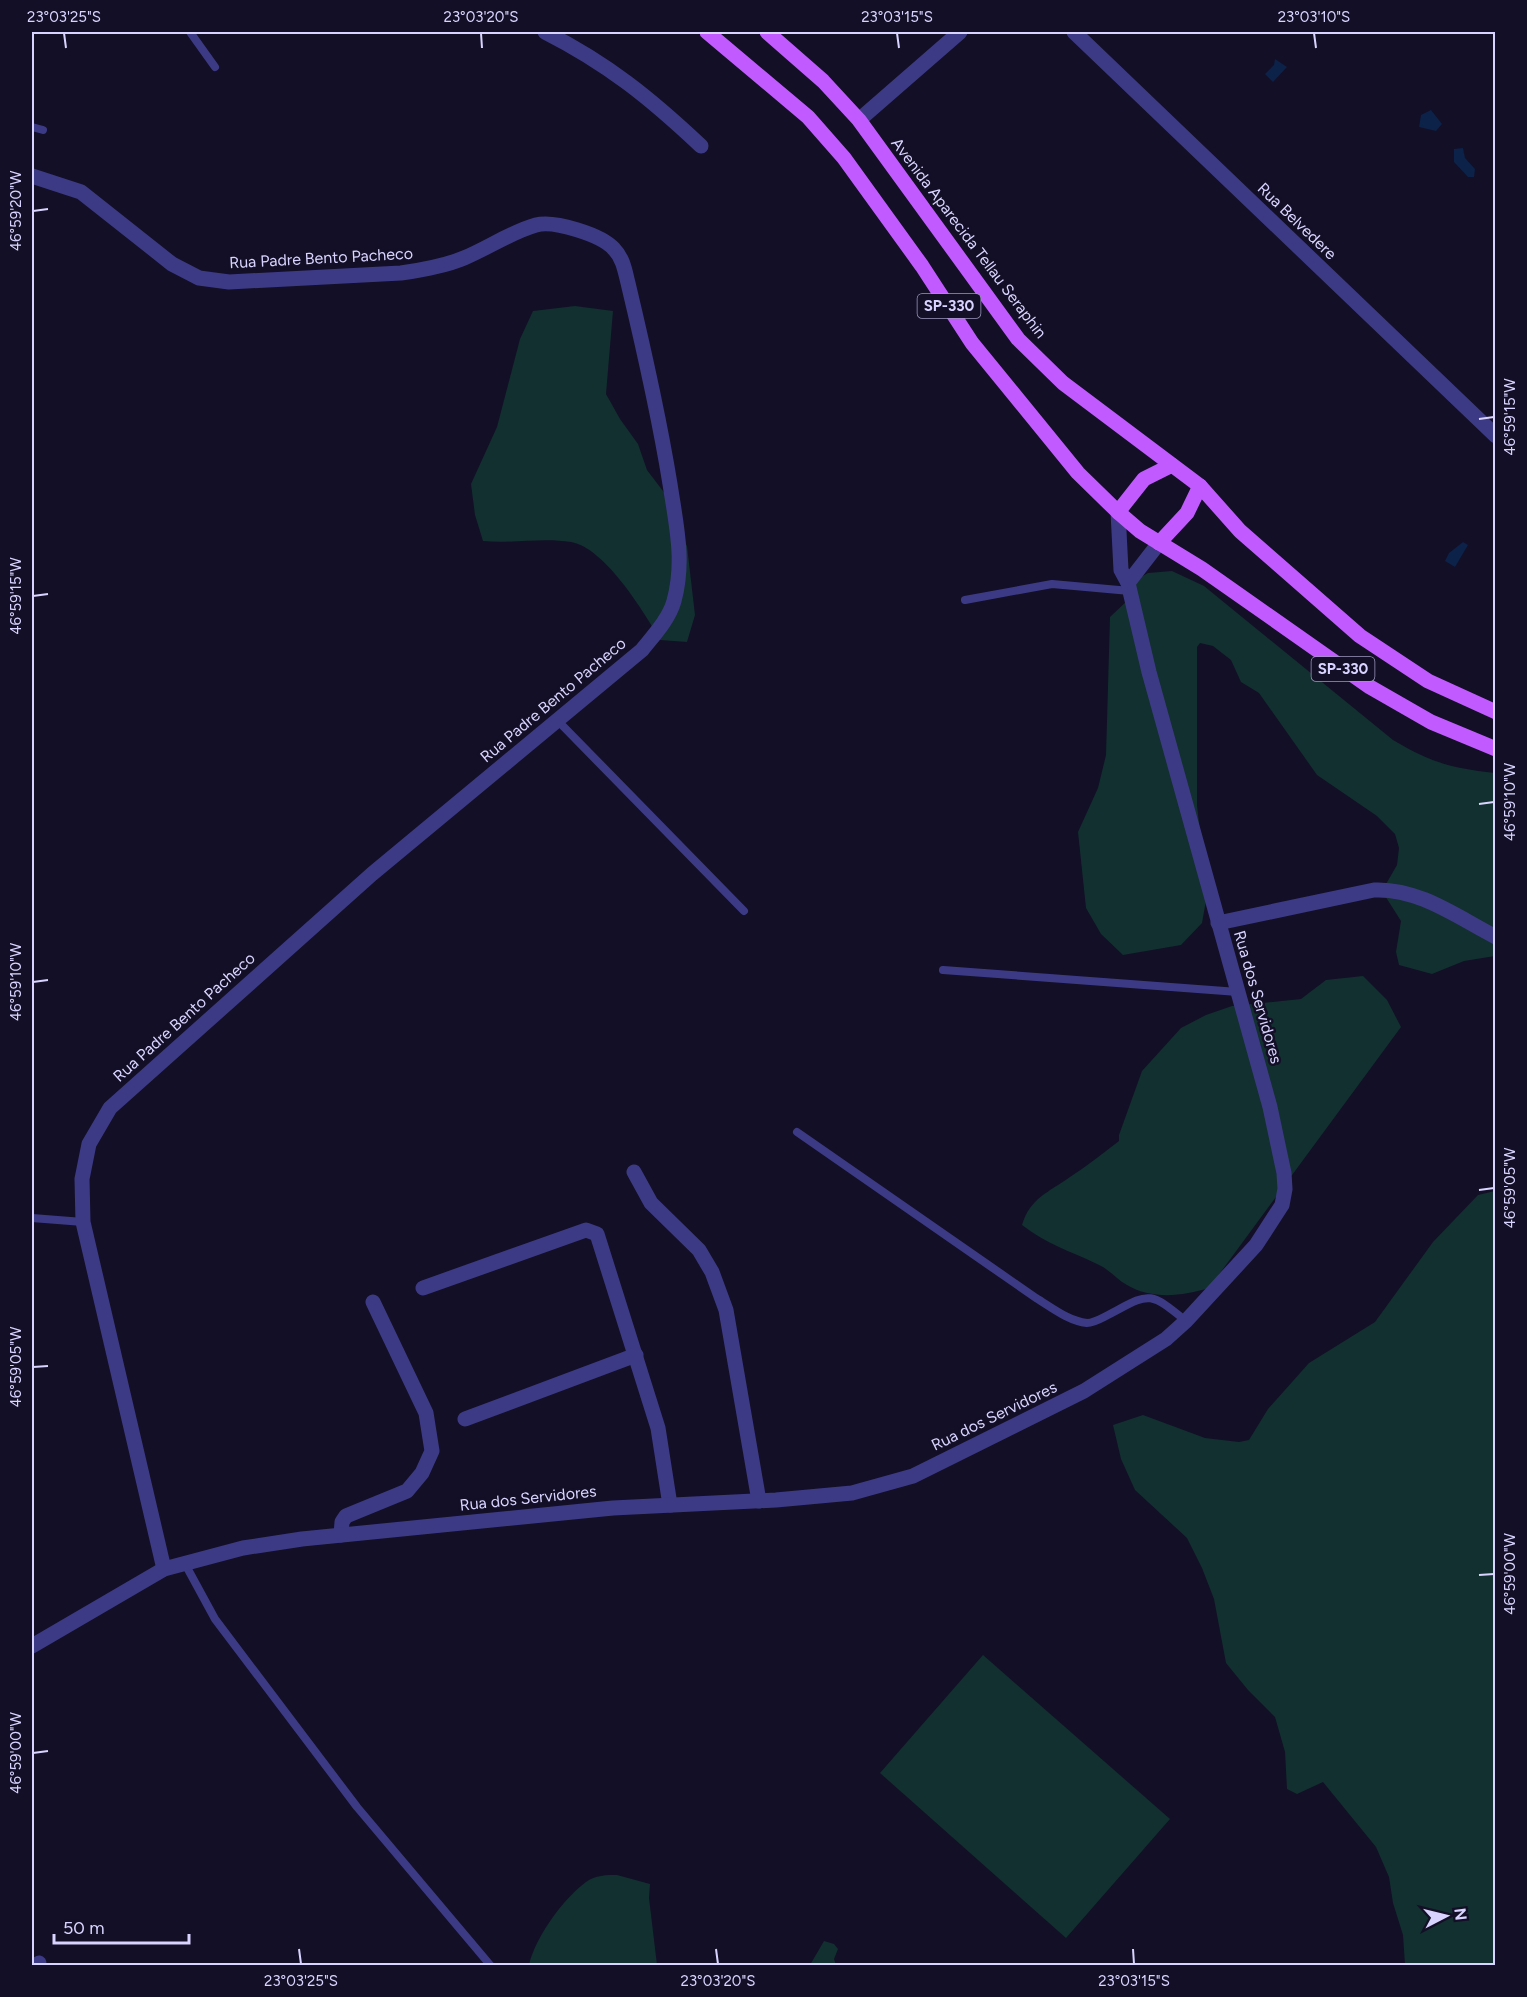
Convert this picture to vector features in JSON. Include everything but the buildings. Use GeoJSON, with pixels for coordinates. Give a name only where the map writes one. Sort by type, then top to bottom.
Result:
{"type":"FeatureCollection","features":[{"type":"Feature","properties":{"kind":"main road","name":"SP-330"},"geometry":{"type":"LineString","coordinates":[[707,32],[808,117],[844,158],[922,266],[972,343],[1078,472],[1118,512],[1159,543],[1202,569],[1370,687],[1431,722],[1496,749]]}},
{"type":"Feature","properties":{"kind":"main road","name":"Avenida Aparecida Tellau Seraphin"},"geometry":{"type":"LineString","coordinates":[[767,32],[823,81],[859,120],[1018,339],[1063,383],[1200,486],[1240,531],[1360,636],[1428,681],[1496,712]]}},
{"type":"Feature","properties":{"kind":"main road"},"geometry":{"type":"LineString","coordinates":[[1118,512],[1144,479],[1172,465]]}},
{"type":"Feature","properties":{"kind":"main road"},"geometry":{"type":"LineString","coordinates":[[1159,543],[1187,513],[1200,486]]}},
{"type":"Feature","properties":{"kind":"street"},"geometry":{"type":"LineString","coordinates":[[545,32],[585,52],[648,96],[701,146]]}},
{"type":"Feature","properties":{"kind":"street"},"geometry":{"type":"LineString","coordinates":[[859,120],[960,32]]}},
{"type":"Feature","properties":{"kind":"street","name":"Rua Belvedere"},"geometry":{"type":"LineString","coordinates":[[1074,32],[1496,436]]}},
{"type":"Feature","properties":{"kind":"street","name":"Rua Padre Bento Pacheco"},"geometry":{"type":"LineString","coordinates":[[32,176],[81,192],[172,264],[199,278],[214,281],[426,270],[462,259],[538,224],[580,231],[614,248],[622,260],[660,421],[680,552],[680,574],[673,604],[662,625],[642,650],[372,874],[110,1108],[88,1144],[82,1179],[83,1222],[164,1569]]}},
{"type":"Feature","properties":{"kind":"street","name":"Rua dos Servidores"},"geometry":{"type":"LineString","coordinates":[[32,1646],[164,1569],[243,1548],[341,1535],[613,1508],[759,1501],[852,1493],[913,1476],[1084,1391],[1127,1365],[1186,1321],[1256,1245],[1276,1218],[1285,1189],[1270,1107],[1149,672],[1129,587],[1121,570],[1118,512]]}},
{"type":"Feature","properties":{"kind":"street"},"geometry":{"type":"LineString","coordinates":[[1129,587],[1159,543]]}},
{"type":"Feature","properties":{"kind":"street"},"geometry":{"type":"LineString","coordinates":[[1218,924],[1374,890],[1394,889],[1416,895],[1496,937]]}},
{"type":"Feature","properties":{"kind":"street"},"geometry":{"type":"LineString","coordinates":[[634,1172],[651,1203],[699,1250],[712,1272],[726,1310],[759,1501]]}},
{"type":"Feature","properties":{"kind":"street"},"geometry":{"type":"LineString","coordinates":[[423,1288],[586,1230],[597,1234],[658,1428],[670,1505]]}},
{"type":"Feature","properties":{"kind":"street"},"geometry":{"type":"LineString","coordinates":[[341,1535],[342,1522],[346,1516],[407,1491],[422,1473],[432,1451],[426,1413],[373,1302]]}},
{"type":"Feature","properties":{"kind":"street"},"geometry":{"type":"LineString","coordinates":[[465,1419],[636,1355]]}},
{"type":"Feature","properties":{"kind":"lane"},"geometry":{"type":"LineString","coordinates":[[190,32],[215,67]]}},
{"type":"Feature","properties":{"kind":"lane"},"geometry":{"type":"LineString","coordinates":[[32,127],[43,130]]}},
{"type":"Feature","properties":{"kind":"lane"},"geometry":{"type":"LineString","coordinates":[[965,600],[1052,584],[1129,587]]}},
{"type":"Feature","properties":{"kind":"lane"},"geometry":{"type":"LineString","coordinates":[[558,721],[744,911]]}},
{"type":"Feature","properties":{"kind":"lane"},"geometry":{"type":"LineString","coordinates":[[943,970],[1238,992]]}},
{"type":"Feature","properties":{"kind":"lane"},"geometry":{"type":"LineString","coordinates":[[797,1132],[1036,1298],[1073,1319],[1088,1323],[1098,1321],[1139,1298],[1153,1297],[1186,1321]]}},
{"type":"Feature","properties":{"kind":"lane"},"geometry":{"type":"LineString","coordinates":[[32,1218],[83,1222]]}},
{"type":"Feature","properties":{"kind":"lane"},"geometry":{"type":"LineString","coordinates":[[184,1562],[215,1619],[357,1807],[491,1965]]}},
{"type":"Feature","properties":{"kind":"green space"},"geometry":{"type":"Polygon","coordinates":[[[575,306],[613,311],[606,394],[638,444],[647,470],[666,495],[674,521],[687,546],[695,615],[687,642],[660,640],[634,598],[610,568],[584,547],[560,541],[483,541],[475,515],[471,484],[497,427],[520,339],[533,311],[575,306]]]}},
{"type":"Feature","properties":{"kind":"green space"},"geometry":{"type":"Polygon","coordinates":[[[1172,571],[1204,586],[1393,740],[1442,763],[1495,773],[1495,956],[1464,961],[1432,974],[1399,965],[1396,952],[1401,921],[1382,891],[1397,865],[1399,848],[1395,834],[1377,816],[1317,775],[1259,693],[1241,682],[1231,660],[1213,646],[1200,643],[1197,647],[1197,805],[1207,895],[1202,923],[1181,945],[1123,955],[1101,934],[1086,908],[1078,832],[1098,788],[1106,755],[1110,617],[1128,600],[1125,586],[1148,573],[1172,571]]]}},
{"type":"Feature","properties":{"kind":"green space"},"geometry":{"type":"Polygon","coordinates":[[[1363,976],[1387,1000],[1401,1027],[1209,1288],[1178,1295],[1157,1295],[1137,1290],[1123,1283],[1101,1266],[1049,1242],[1022,1225],[1030,1208],[1041,1196],[1119,1141],[1119,1135],[1142,1071],[1181,1028],[1206,1015],[1232,1006],[1301,999],[1326,980],[1363,976]]]}},
{"type":"Feature","properties":{"kind":"green space"},"geometry":{"type":"Polygon","coordinates":[[[1495,1191],[1495,1965],[1405,1965],[1403,1935],[1393,1903],[1389,1877],[1376,1847],[1323,1782],[1297,1794],[1287,1789],[1285,1752],[1275,1717],[1248,1690],[1226,1663],[1214,1599],[1202,1568],[1187,1538],[1135,1490],[1121,1459],[1113,1425],[1143,1415],[1205,1438],[1239,1442],[1249,1440],[1268,1409],[1309,1363],[1375,1322],[1433,1242],[1478,1195],[1495,1191]]]}},
{"type":"Feature","properties":{"kind":"green space"},"geometry":{"type":"Polygon","coordinates":[[[983,1655],[1170,1819],[1066,1938],[880,1773],[983,1655]]]}},
{"type":"Feature","properties":{"kind":"green space"},"geometry":{"type":"Polygon","coordinates":[[[617,1875],[650,1884],[649,1898],[657,1965],[529,1965],[537,1943],[568,1898],[593,1878],[617,1875]]]}},
{"type":"Feature","properties":{"kind":"green space"},"geometry":{"type":"Polygon","coordinates":[[[824,1941],[834,1944],[838,1949],[834,1959],[836,1965],[810,1965],[824,1941]]]}},
{"type":"Feature","properties":{"kind":"water"},"geometry":{"type":"Polygon","coordinates":[[[1275,59],[1287,67],[1273,82],[1265,74],[1274,65],[1275,59]]]}},
{"type":"Feature","properties":{"kind":"water"},"geometry":{"type":"Polygon","coordinates":[[[1431,110],[1442,124],[1436,131],[1419,127],[1421,115],[1431,110]]]}},
{"type":"Feature","properties":{"kind":"water"},"geometry":{"type":"Polygon","coordinates":[[[1463,148],[1465,158],[1475,169],[1474,177],[1468,177],[1454,162],[1454,149],[1463,148]]]}},
{"type":"Feature","properties":{"kind":"water"},"geometry":{"type":"Polygon","coordinates":[[[1463,542],[1468,545],[1455,567],[1445,561],[1449,553],[1463,542]]]}}]}
